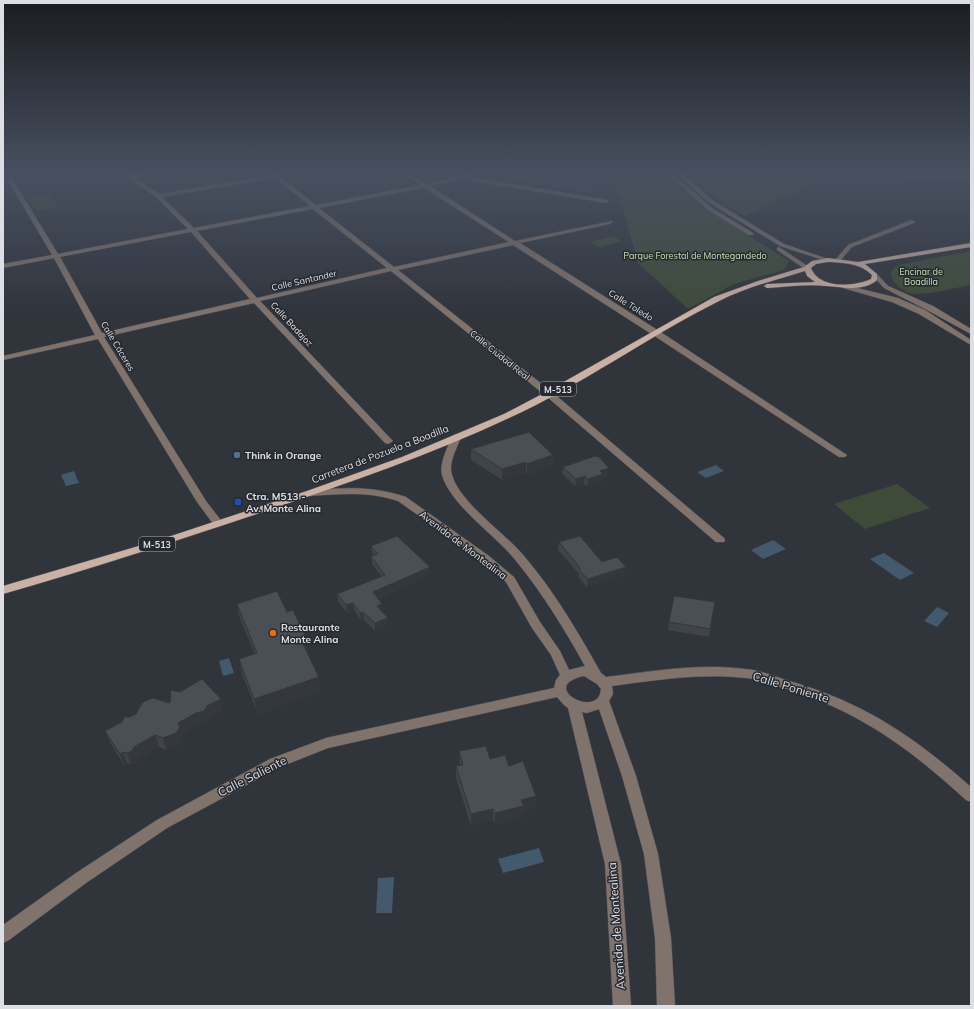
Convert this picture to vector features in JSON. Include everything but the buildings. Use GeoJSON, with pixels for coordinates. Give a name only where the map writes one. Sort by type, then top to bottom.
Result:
{"type":"FeatureCollection","features":[{"type":"Feature","properties":{"kind":"main road","name":"M-513"},"geometry":{"type":"LineString","coordinates":[[856,264],[971,245]]}},
{"type":"Feature","properties":{"kind":"main road","name":"M-513"},"geometry":{"type":"LineString","coordinates":[[874,274],[866,268],[856,264],[838,260],[814,262],[806,269],[809,275],[817,280],[829,284],[845,287],[858,286],[868,284],[874,280],[874,274],[883,264],[902,256]]}},
{"type":"Feature","properties":{"kind":"main road","name":"Carretera de Pozuelo a Boadilla"},"geometry":{"type":"LineString","coordinates":[[3,590],[156,544],[310,493],[405,459],[507,416],[717,299],[744,290],[760,282],[806,269]]}},
{"type":"Feature","properties":{"kind":"main road","name":"Carretera de Pozuelo a Boadilla"},"geometry":{"type":"LineString","coordinates":[[744,290],[775,285],[829,284]]}},
{"type":"Feature","properties":{"kind":"street","name":"Calle Cáceres"},"geometry":{"type":"LineString","coordinates":[[35,222],[100,336],[202,502],[218,523]]}},
{"type":"Feature","properties":{"kind":"street","name":"Calle Badajoz"},"geometry":{"type":"LineString","coordinates":[[185,222],[255,300],[388,441]]}},
{"type":"Feature","properties":{"kind":"street"},"geometry":{"type":"LineString","coordinates":[[3,266],[233,222]]}},
{"type":"Feature","properties":{"kind":"street","name":"Calle Ciudad Real"},"geometry":{"type":"LineString","coordinates":[[334,222],[548,394],[720,540]]}},
{"type":"Feature","properties":{"kind":"street","name":"Calle Toledo"},"geometry":{"type":"LineString","coordinates":[[481,222],[656,333],[842,455]]}},
{"type":"Feature","properties":{"kind":"street","name":"Calle Santander"},"geometry":{"type":"LineString","coordinates":[[3,358],[512,242],[610,222]]}},
{"type":"Feature","properties":{"kind":"street"},"geometry":{"type":"LineString","coordinates":[[732,222],[789,255],[806,269]]}},
{"type":"Feature","properties":{"kind":"street"},"geometry":{"type":"LineString","coordinates":[[745,222],[782,245],[828,260]]}},
{"type":"Feature","properties":{"kind":"street"},"geometry":{"type":"LineString","coordinates":[[838,260],[850,246],[912,222]]}},
{"type":"Feature","properties":{"kind":"street"},"geometry":{"type":"LineString","coordinates":[[874,274],[886,287],[930,308],[971,332]]}},
{"type":"Feature","properties":{"kind":"street"},"geometry":{"type":"LineString","coordinates":[[845,287],[895,300],[922,312],[971,343]]}},
{"type":"Feature","properties":{"kind":"street"},"geometry":{"type":"LineString","coordinates":[[456,438],[447,463],[446,474],[451,484],[461,498],[520,558],[579,645],[600,678],[607,689],[603,701],[595,706],[584,707],[574,706],[565,700],[559,692],[560,683],[566,676],[575,672],[585,671],[600,678]]}},
{"type":"Feature","properties":{"kind":"street","name":"Avenida de Montealina"},"geometry":{"type":"LineString","coordinates":[[310,493],[360,490],[388,493],[402,499],[485,558],[510,580],[536,625],[556,654],[566,676]]}},
{"type":"Feature","properties":{"kind":"street","name":"Calle Poniente"},"geometry":{"type":"LineString","coordinates":[[600,678],[695,671],[745,673],[806,689],[848,706],[895,733],[940,768],[971,796]]}},
{"type":"Feature","properties":{"kind":"street","name":"Calle Saliente"},"geometry":{"type":"LineString","coordinates":[[3,936],[81,878],[162,824],[274,763],[326,743],[512,701],[559,692]]}},
{"type":"Feature","properties":{"kind":"street"},"geometry":{"type":"LineString","coordinates":[[603,701],[629,776],[651,854],[663,938],[666,1006]]}},
{"type":"Feature","properties":{"kind":"street","name":"Avenida de Montealina"},"geometry":{"type":"LineString","coordinates":[[574,706],[613,864],[622,1006]]}},
{"type":"Feature","properties":{"kind":"green space","name":"Parque Forestal de Montegandedo"},"geometry":{"type":"Polygon","coordinates":[[[627,222],[727,222],[789,261],[784,270],[734,284],[688,309],[638,263],[627,222]]]}},
{"type":"Feature","properties":{"kind":"green space"},"geometry":{"type":"Polygon","coordinates":[[[613,236],[622,241],[599,247],[590,242],[613,236]]]}},
{"type":"Feature","properties":{"kind":"green space","name":"Encinar de Boadilla"},"geometry":{"type":"Polygon","coordinates":[[[971,251],[971,285],[929,293],[912,294],[904,291],[897,285],[891,276],[893,269],[903,264],[971,251]]]}},
{"type":"Feature","properties":{"kind":"green space"},"geometry":{"type":"Polygon","coordinates":[[[897,484],[930,508],[865,529],[834,504],[897,484]]]}},
{"type":"Feature","properties":{"kind":"water"},"geometry":{"type":"Polygon","coordinates":[[[716,465],[724,471],[706,478],[697,472],[716,465]]]}},
{"type":"Feature","properties":{"kind":"water"},"geometry":{"type":"Polygon","coordinates":[[[74,471],[79,483],[66,486],[61,475],[74,471]]]}},
{"type":"Feature","properties":{"kind":"water"},"geometry":{"type":"Polygon","coordinates":[[[773,540],[786,549],[763,559],[751,550],[773,540]]]}},
{"type":"Feature","properties":{"kind":"water"},"geometry":{"type":"Polygon","coordinates":[[[884,553],[914,573],[900,580],[870,559],[884,553]]]}},
{"type":"Feature","properties":{"kind":"water"},"geometry":{"type":"Polygon","coordinates":[[[937,607],[949,613],[937,627],[924,621],[937,607]]]}},
{"type":"Feature","properties":{"kind":"water"},"geometry":{"type":"Polygon","coordinates":[[[229,658],[234,673],[223,676],[219,661],[229,658]]]}},
{"type":"Feature","properties":{"kind":"water"},"geometry":{"type":"Polygon","coordinates":[[[539,848],[544,862],[503,873],[498,859],[539,848]]]}},
{"type":"Feature","properties":{"kind":"water"},"geometry":{"type":"Polygon","coordinates":[[[394,877],[392,913],[376,913],[378,878],[394,877]]]}},
{"type":"Feature","properties":{"kind":"place","name":"Think in Orange"},"geometry":{"type":"Point","coordinates":[237,455]}},
{"type":"Feature","properties":{"kind":"place","name":"Ctra. M513 - Av. Monte Alina"},"geometry":{"type":"Point","coordinates":[238,502]}},
{"type":"Feature","properties":{"kind":"place","name":"Restaurante Monte Alina"},"geometry":{"type":"Point","coordinates":[273,633]}}]}
